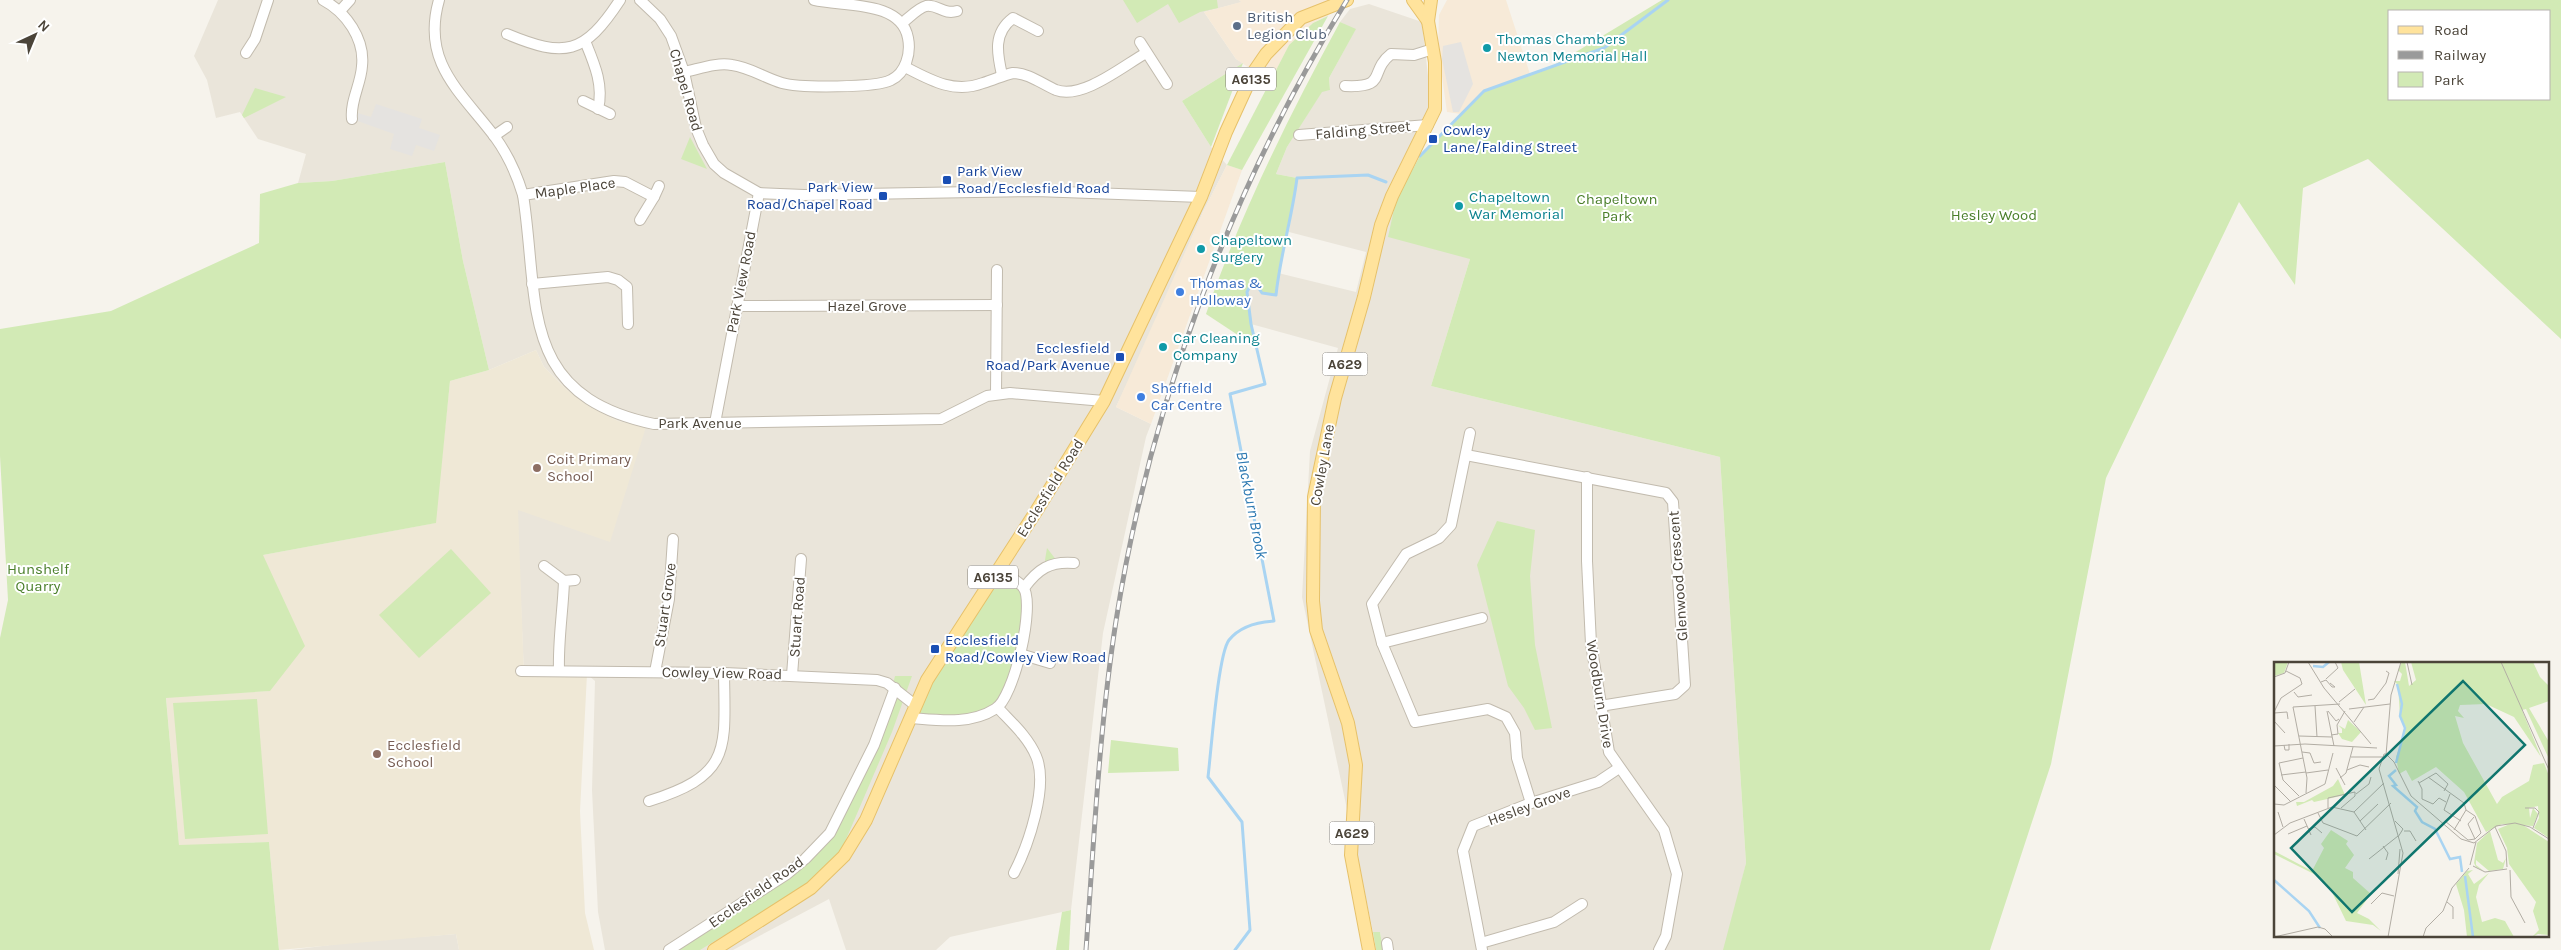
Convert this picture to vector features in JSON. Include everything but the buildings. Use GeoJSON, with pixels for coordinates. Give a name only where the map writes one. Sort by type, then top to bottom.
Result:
{"type":"FeatureCollection","features":[{"type":"Feature","properties":{"kind":"main road","name":"Ecclesfield Road"},"geometry":{"type":"LineString","coordinates":[[714,950],[811,888],[844,856],[866,820],[927,680],[1104,401],[1201,197],[1226,132],[1254,73],[1266,54],[1301,18],[1347,0]]}},
{"type":"Feature","properties":{"kind":"main road","name":"Cowley Lane"},"geometry":{"type":"LineString","coordinates":[[1413,0],[1428,21]]}},
{"type":"Feature","properties":{"kind":"main road"},"geometry":{"type":"LineString","coordinates":[[1418,0],[1423,0]]}},
{"type":"Feature","properties":{"kind":"main road","name":"Cowley Lane"},"geometry":{"type":"LineString","coordinates":[[1369,950],[1351,855],[1356,765],[1348,723],[1316,630],[1313,601],[1314,497],[1335,398],[1364,298],[1381,225],[1392,196],[1435,109],[1436,77],[1428,21],[1431,0]]}},
{"type":"Feature","properties":{"kind":"street"},"geometry":{"type":"LineString","coordinates":[[246,53],[255,39],[268,0]]}},
{"type":"Feature","properties":{"kind":"street"},"geometry":{"type":"LineString","coordinates":[[323,0],[340,11],[349,20],[357,37],[362,57],[361,74],[351,111],[352,119]]}},
{"type":"Feature","properties":{"kind":"street"},"geometry":{"type":"LineString","coordinates":[[340,11],[350,0]]}},
{"type":"Feature","properties":{"kind":"street","name":"Park Avenue"},"geometry":{"type":"LineString","coordinates":[[439,0],[433,29],[441,66],[464,101],[494,136],[512,166],[523,196],[532,284],[540,330],[550,355],[566,379],[595,403],[624,416],[654,424],[941,419],[986,396],[1010,393],[1104,401]]}},
{"type":"Feature","properties":{"kind":"street"},"geometry":{"type":"LineString","coordinates":[[507,34],[553,50],[565,49],[585,41],[603,24],[620,0]]}},
{"type":"Feature","properties":{"kind":"street","name":"Chapel Road"},"geometry":{"type":"LineString","coordinates":[[640,0],[660,19],[671,36],[684,72],[696,128],[702,145],[714,164],[724,173],[734,181],[758,193]]}},
{"type":"Feature","properties":{"kind":"street"},"geometry":{"type":"LineString","coordinates":[[684,72],[727,64],[739,66],[782,83],[820,86],[883,83],[893,80],[905,66],[909,43],[902,23],[892,14],[877,8],[814,0]]}},
{"type":"Feature","properties":{"kind":"street"},"geometry":{"type":"LineString","coordinates":[[902,23],[926,6],[932,6],[948,14],[957,11]]}},
{"type":"Feature","properties":{"kind":"street"},"geometry":{"type":"LineString","coordinates":[[1002,75],[997,51],[1002,29],[1014,18],[1038,31]]}},
{"type":"Feature","properties":{"kind":"street"},"geometry":{"type":"LineString","coordinates":[[585,41],[598,79],[600,91],[598,109]]}},
{"type":"Feature","properties":{"kind":"street"},"geometry":{"type":"LineString","coordinates":[[1140,42],[1167,84]]}},
{"type":"Feature","properties":{"kind":"street"},"geometry":{"type":"LineString","coordinates":[[1345,86],[1363,87],[1372,83],[1391,54],[1414,55],[1433,49]]}},
{"type":"Feature","properties":{"kind":"street"},"geometry":{"type":"LineString","coordinates":[[905,66],[932,81],[958,88],[984,83],[1002,75],[1020,73],[1056,90],[1075,92],[1100,81],[1146,53]]}},
{"type":"Feature","properties":{"kind":"street"},"geometry":{"type":"LineString","coordinates":[[583,101],[610,114]]}},
{"type":"Feature","properties":{"kind":"street","name":"Falding Street"},"geometry":{"type":"LineString","coordinates":[[1299,135],[1428,125]]}},
{"type":"Feature","properties":{"kind":"street"},"geometry":{"type":"LineString","coordinates":[[494,136],[508,127]]}},
{"type":"Feature","properties":{"kind":"street","name":"Maple Place"},"geometry":{"type":"LineString","coordinates":[[523,196],[614,181],[636,187],[654,197]]}},
{"type":"Feature","properties":{"kind":"street"},"geometry":{"type":"LineString","coordinates":[[640,220],[659,186]]}},
{"type":"Feature","properties":{"kind":"street"},"geometry":{"type":"LineString","coordinates":[[758,193],[804,195],[1036,191],[1201,197]]}},
{"type":"Feature","properties":{"kind":"street","name":"Park View Road"},"geometry":{"type":"LineString","coordinates":[[715,423],[758,193]]}},
{"type":"Feature","properties":{"kind":"street"},"geometry":{"type":"LineString","coordinates":[[996,394],[997,270]]}},
{"type":"Feature","properties":{"kind":"street"},"geometry":{"type":"LineString","coordinates":[[532,284],[608,277],[618,280],[627,288],[628,324]]}},
{"type":"Feature","properties":{"kind":"street","name":"Hazel Grove"},"geometry":{"type":"LineString","coordinates":[[737,306],[997,305]]}},
{"type":"Feature","properties":{"kind":"street"},"geometry":{"type":"LineString","coordinates":[[1470,433],[1451,525],[1439,538],[1406,554],[1372,604],[1382,643],[1415,722],[1488,709],[1506,717],[1515,733],[1517,758],[1531,803]]}},
{"type":"Feature","properties":{"kind":"street","name":"Glenwood Crescent"},"geometry":{"type":"LineString","coordinates":[[1466,455],[1666,493],[1673,502],[1684,685],[1676,694],[1600,706]]}},
{"type":"Feature","properties":{"kind":"street","name":"Woodburn Drive"},"geometry":{"type":"LineString","coordinates":[[1587,477],[1586,561],[1591,644],[1609,752],[1664,830],[1677,874],[1666,936],[1659,950]]}},
{"type":"Feature","properties":{"kind":"street","name":"Stuart Grove"},"geometry":{"type":"LineString","coordinates":[[655,672],[669,599],[673,539]]}},
{"type":"Feature","properties":{"kind":"street","name":"Stuart Road"},"geometry":{"type":"LineString","coordinates":[[792,675],[801,559]]}},
{"type":"Feature","properties":{"kind":"street"},"geometry":{"type":"LineString","coordinates":[[1024,588],[1040,569],[1058,562],[1074,563]]}},
{"type":"Feature","properties":{"kind":"street"},"geometry":{"type":"LineString","coordinates":[[544,566],[564,581],[576,580]]}},
{"type":"Feature","properties":{"kind":"street"},"geometry":{"type":"LineString","coordinates":[[910,718],[945,720],[977,718],[998,708],[1010,689],[1020,654],[1028,602],[1024,588],[998,569]]}},
{"type":"Feature","properties":{"kind":"street"},"geometry":{"type":"LineString","coordinates":[[559,670],[558,636],[562,617],[564,581]]}},
{"type":"Feature","properties":{"kind":"street"},"geometry":{"type":"LineString","coordinates":[[1382,643],[1482,618]]}},
{"type":"Feature","properties":{"kind":"street"},"geometry":{"type":"LineString","coordinates":[[1020,654],[1052,663]]}},
{"type":"Feature","properties":{"kind":"street","name":"Cowley View Road"},"geometry":{"type":"LineString","coordinates":[[521,671],[724,673],[877,680],[895,688],[915,704]]}},
{"type":"Feature","properties":{"kind":"street"},"geometry":{"type":"LineString","coordinates":[[649,801],[690,787],[715,763],[722,749],[725,734],[724,673]]}},
{"type":"Feature","properties":{"kind":"street","name":"Ecclesfield Road"},"geometry":{"type":"LineString","coordinates":[[669,950],[787,874],[805,859],[830,833],[874,746],[895,688]]}},
{"type":"Feature","properties":{"kind":"street"},"geometry":{"type":"LineString","coordinates":[[998,708],[1028,741],[1038,759],[1040,786],[1033,823],[1022,856],[1014,872]]}},
{"type":"Feature","properties":{"kind":"street","name":"Hesley Grove"},"geometry":{"type":"LineString","coordinates":[[1482,946],[1464,851],[1473,826],[1531,803],[1598,782],[1619,768]]}},
{"type":"Feature","properties":{"kind":"street"},"geometry":{"type":"LineString","coordinates":[[1482,946],[1554,922],[1582,904]]}},
{"type":"Feature","properties":{"kind":"shaded area"},"geometry":{"type":"Polygon","coordinates":[[[218,0],[1239,0],[1242,2],[1204,12],[1236,59],[1243,63],[1182,101],[1211,147],[1227,165],[1203,212],[1144,348],[1116,407],[1151,424],[1146,437],[1103,633],[1071,910],[950,937],[936,950],[846,950],[829,899],[733,950],[605,950],[598,912],[592,790],[595,681],[587,674],[524,675],[517,510],[645,427],[618,421],[590,407],[566,389],[544,367],[536,350],[489,370],[463,261],[445,162],[332,181],[298,183],[306,154],[258,139],[240,112],[216,118],[207,80],[194,56],[218,0]]]}},
{"type":"Feature","properties":{"kind":"shaded area"},"geometry":{"type":"Polygon","coordinates":[[[1239,0],[1334,0],[1328,16],[1313,23],[1289,45],[1270,82],[1236,59],[1204,12],[1241,2],[1239,0]]]}},
{"type":"Feature","properties":{"kind":"shaded area"},"geometry":{"type":"Polygon","coordinates":[[[1447,0],[1506,0],[1530,74],[1485,91],[1461,114],[1447,112],[1438,48],[1439,15],[1447,0]]]}},
{"type":"Feature","properties":{"kind":"shaded area"},"geometry":{"type":"Polygon","coordinates":[[[1369,4],[1422,22],[1431,103],[1420,156],[1396,200],[1470,259],[1431,386],[1720,457],[1746,863],[1725,950],[1383,950],[1380,932],[1373,932],[1302,597],[1310,451],[1338,348],[1251,324],[1247,292],[1253,280],[1276,295],[1278,273],[1356,292],[1366,252],[1289,232],[1297,178],[1276,174],[1287,147],[1322,91],[1330,90],[1329,78],[1355,30],[1340,22],[1350,9],[1369,4]]]}},
{"type":"Feature","properties":{"kind":"shaded area"},"geometry":{"type":"Polygon","coordinates":[[[1461,42],[1473,84],[1459,112],[1453,112],[1442,59],[1443,46],[1461,42]]]}},
{"type":"Feature","properties":{"kind":"shaded area"},"geometry":{"type":"Polygon","coordinates":[[[376,104],[422,119],[419,128],[440,135],[434,151],[416,145],[412,156],[390,149],[394,134],[352,119],[351,111],[371,117],[376,104]]]}},
{"type":"Feature","properties":{"kind":"shaded area"},"geometry":{"type":"Polygon","coordinates":[[[1227,165],[1242,170],[1151,424],[1116,407],[1203,212],[1227,165]]]}},
{"type":"Feature","properties":{"kind":"shaded area","name":"Ecclesfield School"},"geometry":{"type":"Polygon","coordinates":[[[536,350],[544,367],[566,389],[590,407],[618,421],[646,427],[610,542],[518,510],[524,675],[587,674],[580,811],[585,913],[594,950],[459,950],[456,934],[279,950],[269,842],[179,846],[166,697],[269,691],[263,555],[435,523],[450,381],[489,370],[536,350]]]}},
{"type":"Feature","properties":{"kind":"shaded area"},"geometry":{"type":"Polygon","coordinates":[[[456,934],[459,950],[291,950],[353,942],[456,934]]]}},
{"type":"Feature","properties":{"kind":"green space"},"geometry":{"type":"Polygon","coordinates":[[[1123,0],[1217,0],[1218,8],[1200,12],[1179,23],[1168,4],[1137,23],[1123,0]]]}},
{"type":"Feature","properties":{"kind":"green space","name":"Hesley Wood"},"geometry":{"type":"Polygon","coordinates":[[[1662,0],[2561,0],[2561,339],[2368,159],[2303,188],[2295,285],[2239,202],[2106,478],[2051,764],[1990,950],[1723,950],[1746,863],[1720,457],[1431,386],[1470,259],[1388,237],[1396,200],[1420,156],[1484,91],[1551,67],[1662,0]]]}},
{"type":"Feature","properties":{"kind":"green space"},"geometry":{"type":"Polygon","coordinates":[[[1328,16],[1242,170],[1227,165],[1289,45],[1313,23],[1328,16]]]}},
{"type":"Feature","properties":{"kind":"green space"},"geometry":{"type":"Polygon","coordinates":[[[1340,22],[1356,29],[1329,78],[1330,90],[1322,92],[1287,147],[1276,174],[1297,178],[1276,295],[1262,293],[1253,280],[1247,292],[1256,347],[1206,314],[1250,202],[1302,93],[1340,22]]]}},
{"type":"Feature","properties":{"kind":"green space"},"geometry":{"type":"Polygon","coordinates":[[[1243,63],[1211,147],[1182,101],[1243,63]]]}},
{"type":"Feature","properties":{"kind":"green space"},"geometry":{"type":"Polygon","coordinates":[[[255,88],[286,97],[244,118],[242,115],[255,88]]]}},
{"type":"Feature","properties":{"kind":"green space"},"geometry":{"type":"Polygon","coordinates":[[[690,137],[707,169],[681,159],[690,137]]]}},
{"type":"Feature","properties":{"kind":"green space","name":"Hunshelf Quarry"},"geometry":{"type":"Polygon","coordinates":[[[445,162],[463,261],[489,370],[450,381],[436,523],[263,555],[305,646],[270,691],[166,698],[179,845],[269,842],[279,950],[0,950],[0,638],[8,600],[0,456],[0,329],[111,311],[259,243],[260,194],[298,183],[332,181],[445,162]]]}},
{"type":"Feature","properties":{"kind":"green space"},"geometry":{"type":"Polygon","coordinates":[[[1497,521],[1535,530],[1530,576],[1535,645],[1552,728],[1535,730],[1524,708],[1508,686],[1477,565],[1497,521]]]}},
{"type":"Feature","properties":{"kind":"green space"},"geometry":{"type":"Polygon","coordinates":[[[1047,548],[1057,561],[1047,565],[1045,560],[1047,548]]]}},
{"type":"Feature","properties":{"kind":"green space"},"geometry":{"type":"Polygon","coordinates":[[[451,549],[491,593],[419,658],[379,615],[451,549]]]}},
{"type":"Feature","properties":{"kind":"green space"},"geometry":{"type":"Polygon","coordinates":[[[998,573],[1020,589],[1023,602],[1017,652],[1007,685],[1001,697],[986,710],[966,715],[945,716],[915,713],[925,687],[998,573]]]}},
{"type":"Feature","properties":{"kind":"green space"},"geometry":{"type":"Polygon","coordinates":[[[895,676],[912,676],[892,732],[841,851],[802,888],[700,950],[677,950],[810,860],[878,745],[895,676]]]}},
{"type":"Feature","properties":{"kind":"green space"},"geometry":{"type":"Polygon","coordinates":[[[257,699],[268,834],[185,839],[173,703],[257,699]]]}},
{"type":"Feature","properties":{"kind":"green space"},"geometry":{"type":"Polygon","coordinates":[[[1111,740],[1178,748],[1179,771],[1108,773],[1111,740]]]}},
{"type":"Feature","properties":{"kind":"green space"},"geometry":{"type":"Polygon","coordinates":[[[1071,910],[1069,950],[1056,950],[1062,912],[1071,910]]]}},
{"type":"Feature","properties":{"kind":"green space"},"geometry":{"type":"Polygon","coordinates":[[[1373,932],[1380,932],[1383,950],[1376,950],[1373,932]]]}},
{"type":"Feature","properties":{"kind":"waterway","name":"Blackburn Brook"},"geometry":{"type":"LineString","coordinates":[[1420,156],[1484,91],[1604,48],[1668,0]]}},
{"type":"Feature","properties":{"kind":"waterway","name":"Blackburn Brook"},"geometry":{"type":"LineString","coordinates":[[1235,950],[1250,930],[1242,822],[1208,777],[1216,705],[1222,664],[1229,640],[1244,628],[1261,622],[1274,621],[1230,394],[1265,384],[1251,324],[1247,292],[1253,280],[1262,293],[1276,295],[1297,178],[1368,175],[1386,182]]}},
{"type":"Feature","properties":{"kind":"railway"},"geometry":{"type":"LineString","coordinates":[[1086,950],[1098,785],[1110,662],[1131,540],[1150,459],[1174,378],[1201,299],[1232,221],[1267,145],[1305,71],[1347,0]]}},
{"type":"Feature","properties":{"kind":"place","name":"British Legion Club"},"geometry":{"type":"Point","coordinates":[1237,26]}},
{"type":"Feature","properties":{"kind":"place","name":"Thomas Chambers Newton Memorial Hall"},"geometry":{"type":"Point","coordinates":[1487,48]}},
{"type":"Feature","properties":{"kind":"place","name":"Cowley Lane/Falding Street"},"geometry":{"type":"Point","coordinates":[1433,139]}},
{"type":"Feature","properties":{"kind":"place","name":"Park View Road/Ecclesfield Road"},"geometry":{"type":"Point","coordinates":[947,180]}},
{"type":"Feature","properties":{"kind":"place","name":"Park View Road/Chapel Road"},"geometry":{"type":"Point","coordinates":[883,196]}},
{"type":"Feature","properties":{"kind":"place","name":"Chapeltown War Memorial"},"geometry":{"type":"Point","coordinates":[1459,206]}},
{"type":"Feature","properties":{"kind":"place","name":"Chapeltown Surgery"},"geometry":{"type":"Point","coordinates":[1201,249]}},
{"type":"Feature","properties":{"kind":"place","name":"Thomas & Holloway"},"geometry":{"type":"Point","coordinates":[1180,292]}},
{"type":"Feature","properties":{"kind":"place","name":"Car Cleaning Company"},"geometry":{"type":"Point","coordinates":[1163,347]}},
{"type":"Feature","properties":{"kind":"place","name":"Ecclesfield Road/Park Avenue"},"geometry":{"type":"Point","coordinates":[1120,357]}},
{"type":"Feature","properties":{"kind":"place","name":"Sheffield Car Centre"},"geometry":{"type":"Point","coordinates":[1141,397]}},
{"type":"Feature","properties":{"kind":"place","name":"Coit Primary School"},"geometry":{"type":"Point","coordinates":[537,468]}},
{"type":"Feature","properties":{"kind":"place","name":"Ecclesfield Road/Cowley View Road"},"geometry":{"type":"Point","coordinates":[935,649]}},
{"type":"Feature","properties":{"kind":"place","name":"Ecclesfield School"},"geometry":{"type":"Point","coordinates":[377,754]}},
{"type":"Feature","properties":{"kind":"park label","name":"Chapeltown Park"},"geometry":{"type":"Point","coordinates":[1617,208]}}]}
